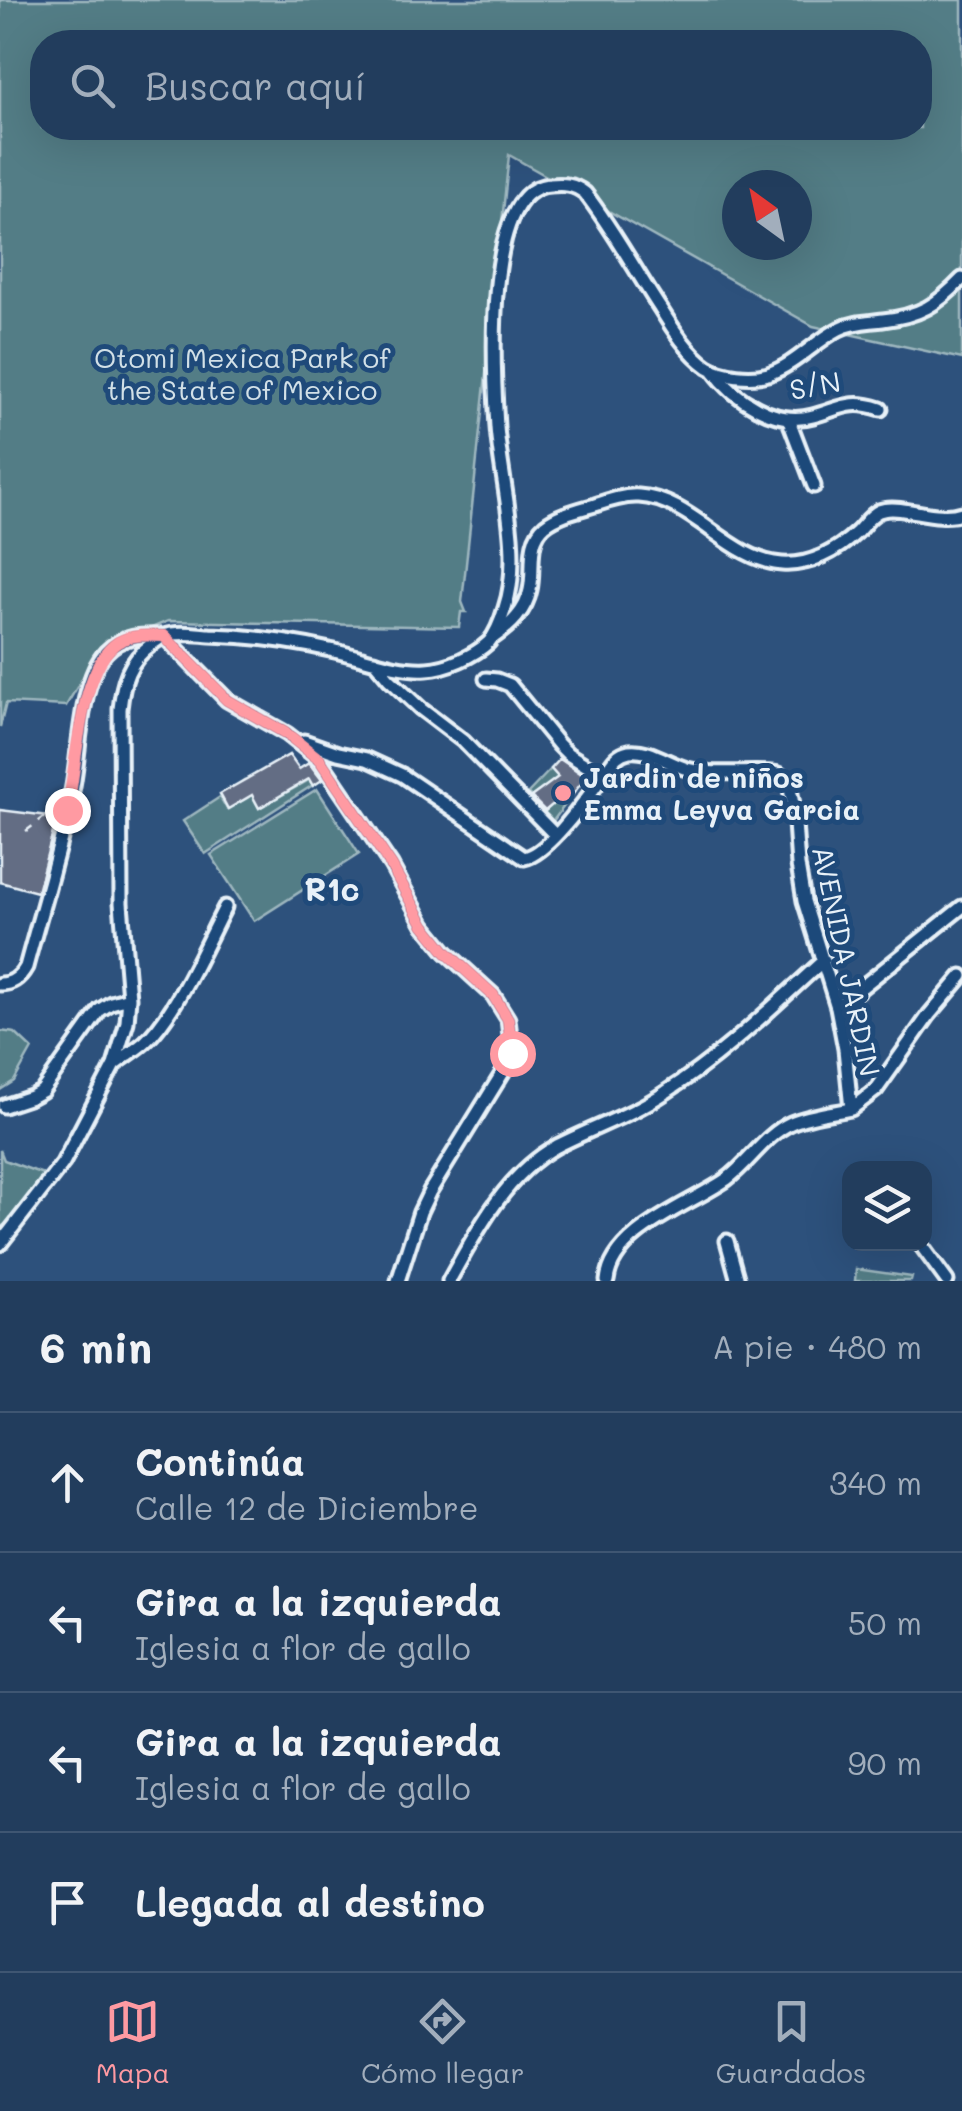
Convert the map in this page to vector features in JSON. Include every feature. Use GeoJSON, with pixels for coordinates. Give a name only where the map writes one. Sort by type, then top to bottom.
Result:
{"type":"FeatureCollection","features":[{"type":"Feature","properties":{"kind":"street","name":"S/N"},"geometry":{"type":"LineString","coordinates":[[491,640],[510,589],[511,556],[497,430],[496,296],[501,246],[524,194],[540,185],[561,184],[576,186],[585,193],[674,330],[724,384],[748,402],[788,418],[814,416],[855,403],[881,409]]}},
{"type":"Feature","properties":{"kind":"street"},"geometry":{"type":"LineString","coordinates":[[713,370],[752,376],[769,373],[795,361],[841,328],[920,313],[962,279]]}},
{"type":"Feature","properties":{"kind":"street"},"geometry":{"type":"LineString","coordinates":[[788,418],[814,486]]}},
{"type":"Feature","properties":{"kind":"street"},"geometry":{"type":"LineString","coordinates":[[0,984],[18,978],[26,967],[67,810],[80,726],[98,663],[120,641],[142,635],[224,635],[324,648],[427,669],[470,654],[513,622],[526,604],[532,549],[546,525],[611,499],[652,498],[747,553],[778,564],[817,559],[850,539],[882,510],[950,516],[962,513]]}},
{"type":"Feature","properties":{"kind":"street"},"geometry":{"type":"LineString","coordinates":[[164,636],[227,700],[287,734],[320,760],[391,865],[424,925],[446,952],[493,995],[508,1019],[512,1053],[505,1070],[430,1191],[398,1281]]}},
{"type":"Feature","properties":{"kind":"street"},"geometry":{"type":"LineString","coordinates":[[0,1244],[63,1164],[122,1044],[129,998],[121,903],[120,709],[128,669],[144,650],[164,636]]}},
{"type":"Feature","properties":{"kind":"street"},"geometry":{"type":"LineString","coordinates":[[374,661],[420,709],[463,741],[556,835]]}},
{"type":"Feature","properties":{"kind":"street"},"geometry":{"type":"LineString","coordinates":[[486,679],[510,685],[568,754],[603,776]]}},
{"type":"Feature","properties":{"kind":"street","name":"AVENIDA JARDIN"},"geometry":{"type":"LineString","coordinates":[[287,734],[367,759],[402,775],[524,858],[536,856],[556,835],[619,755],[639,750],[688,769],[772,772],[788,784],[804,901],[838,1007],[851,1109],[800,1120],[776,1133],[730,1177],[653,1223],[621,1248],[607,1281]]}},
{"type":"Feature","properties":{"kind":"street"},"geometry":{"type":"LineString","coordinates":[[114,1065],[146,1042],[171,1010],[225,907]]}},
{"type":"Feature","properties":{"kind":"street"},"geometry":{"type":"LineString","coordinates":[[838,1007],[962,908]]}},
{"type":"Feature","properties":{"kind":"street"},"geometry":{"type":"LineString","coordinates":[[449,1281],[496,1203],[537,1160],[668,1091],[740,1037],[824,960]]}},
{"type":"Feature","properties":{"kind":"street"},"geometry":{"type":"LineString","coordinates":[[851,1109],[876,1090],[962,976]]}},
{"type":"Feature","properties":{"kind":"street"},"geometry":{"type":"LineString","coordinates":[[4,1106],[42,1091],[100,1010],[129,998]]}},
{"type":"Feature","properties":{"kind":"street"},"geometry":{"type":"LineString","coordinates":[[727,1241],[738,1281]]}},
{"type":"Feature","properties":{"kind":"street"},"geometry":{"type":"LineString","coordinates":[[925,1251],[947,1281]]}},
{"type":"Feature","properties":{"kind":"path"},"geometry":{"type":"LineString","coordinates":[[26,831],[52,810],[60,808],[62,820],[67,810]]}},
{"type":"Feature","properties":{"kind":"green space","name":"Otomi Mexica Park of the State of Mexico"},"geometry":{"type":"Polygon","coordinates":[[[0,0],[962,0],[962,359],[813,326],[509,155],[462,602],[466,612],[461,612],[459,627],[168,621],[99,650],[66,706],[6,703],[0,727],[0,0]]]}},
{"type":"Feature","properties":{"kind":"green space"},"geometry":{"type":"Polygon","coordinates":[[[579,765],[559,790],[570,798],[553,821],[544,812],[561,797],[550,784],[531,797],[528,793],[551,769],[559,778],[579,765]]]}},
{"type":"Feature","properties":{"kind":"green space"},"geometry":{"type":"Polygon","coordinates":[[[244,780],[259,808],[309,780],[313,785],[205,854],[183,821],[220,797],[227,809],[247,798],[240,783],[244,780]]]}},
{"type":"Feature","properties":{"kind":"green space"},"geometry":{"type":"Polygon","coordinates":[[[317,789],[359,854],[254,921],[211,855],[317,789]]]}},
{"type":"Feature","properties":{"kind":"green space"},"geometry":{"type":"Polygon","coordinates":[[[0,1031],[15,1033],[32,1049],[14,1081],[0,1090],[0,1031]]]}},
{"type":"Feature","properties":{"kind":"green space"},"geometry":{"type":"Polygon","coordinates":[[[0,1150],[4,1160],[43,1174],[16,1216],[0,1228],[0,1150]]]}},
{"type":"Feature","properties":{"kind":"green space"},"geometry":{"type":"Polygon","coordinates":[[[856,1269],[912,1277],[911,1281],[855,1281],[856,1269]]]}},
{"type":"Feature","properties":{"kind":"building"},"geometry":{"type":"Polygon","coordinates":[[[289,755],[299,769],[309,763],[322,780],[313,786],[309,779],[259,808],[252,795],[228,809],[220,794],[289,755]]]}},
{"type":"Feature","properties":{"kind":"building"},"geometry":{"type":"Polygon","coordinates":[[[560,759],[586,777],[570,798],[565,794],[545,811],[531,797],[558,777],[551,769],[560,759]]]}},
{"type":"Feature","properties":{"kind":"building"},"geometry":{"type":"Polygon","coordinates":[[[0,810],[57,817],[37,892],[0,882],[0,810]]]}},
{"type":"Feature","properties":{"kind":"place","name":"Jardin de niños Emma Leyva Garcia"},"geometry":{"type":"Point","coordinates":[563,793]}},
{"type":"Feature","properties":{"kind":"district","name":"R1c"},"geometry":{"type":"Point","coordinates":[332,888]}},
{"type":"Feature","properties":{"kind":"route"},"geometry":{"type":"LineString","coordinates":[[67,810],[80,726],[98,663],[120,641],[142,635],[164,636],[227,700],[287,734],[320,760],[391,865],[424,925],[446,952],[493,995],[508,1019],[512,1053]]}}]}
